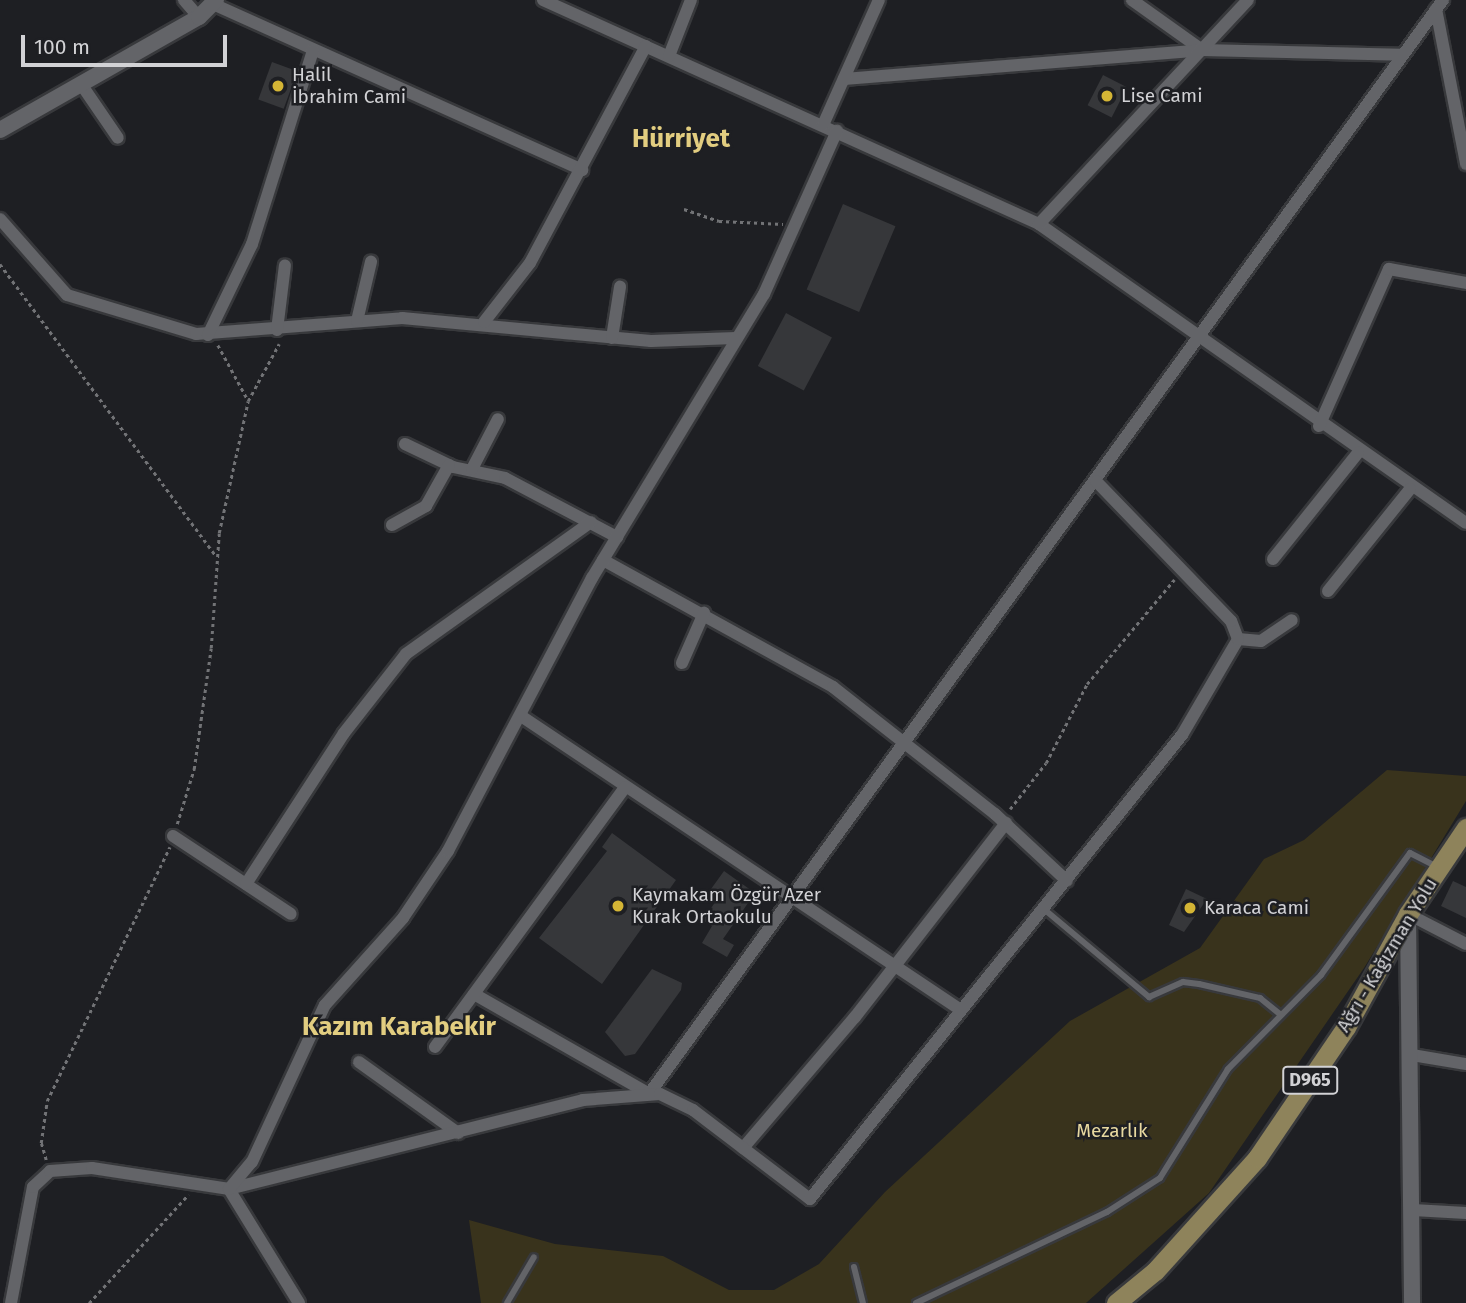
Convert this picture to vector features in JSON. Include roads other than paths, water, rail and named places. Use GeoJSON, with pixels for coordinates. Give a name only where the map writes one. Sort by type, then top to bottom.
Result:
{"type":"FeatureCollection","features":[{"type":"Feature","properties":{"kind":"main road","name":"Ağrı - Kağızman Yolu"},"geometry":{"type":"LineString","coordinates":[[1116,1303],[1155,1271],[1257,1158],[1346,1027],[1408,914],[1466,828]]}},
{"type":"Feature","properties":{"kind":"street"},"geometry":{"type":"LineString","coordinates":[[184,0],[199,17]]}},
{"type":"Feature","properties":{"kind":"street"},"geometry":{"type":"LineString","coordinates":[[543,0],[837,131],[1039,225],[1358,453],[1466,523]]}},
{"type":"Feature","properties":{"kind":"street"},"geometry":{"type":"LineString","coordinates":[[669,56],[691,0]]}},
{"type":"Feature","properties":{"kind":"street"},"geometry":{"type":"LineString","coordinates":[[823,125],[879,0]]}},
{"type":"Feature","properties":{"kind":"street"},"geometry":{"type":"LineString","coordinates":[[1132,0],[1202,50]]}},
{"type":"Feature","properties":{"kind":"street"},"geometry":{"type":"LineString","coordinates":[[1039,225],[1248,0]]}},
{"type":"Feature","properties":{"kind":"street"},"geometry":{"type":"LineString","coordinates":[[0,130],[199,17],[215,2],[313,50],[582,170]]}},
{"type":"Feature","properties":{"kind":"street"},"geometry":{"type":"LineString","coordinates":[[11,1303],[33,1187],[50,1171],[92,1168],[194,1186],[229,1189],[583,1100],[649,1094],[1200,340],[1401,55],[1440,5]]}},
{"type":"Feature","properties":{"kind":"street"},"geometry":{"type":"LineString","coordinates":[[1440,5],[1466,164]]}},
{"type":"Feature","properties":{"kind":"street"},"geometry":{"type":"LineString","coordinates":[[485,322],[530,263],[646,46]]}},
{"type":"Feature","properties":{"kind":"street"},"geometry":{"type":"LineString","coordinates":[[208,335],[252,244],[313,50]]}},
{"type":"Feature","properties":{"kind":"street"},"geometry":{"type":"LineString","coordinates":[[844,79],[1202,50],[1401,55]]}},
{"type":"Feature","properties":{"kind":"street"},"geometry":{"type":"LineString","coordinates":[[80,85],[118,138]]}},
{"type":"Feature","properties":{"kind":"street"},"geometry":{"type":"LineString","coordinates":[[1452,87],[1466,90]]}},
{"type":"Feature","properties":{"kind":"street"},"geometry":{"type":"LineString","coordinates":[[229,1189],[251,1162],[325,1005],[402,918],[441,862],[603,560],[736,338],[799,224],[837,131]]}},
{"type":"Feature","properties":{"kind":"street"},"geometry":{"type":"LineString","coordinates":[[0,219],[66,295],[208,335],[357,321],[485,322],[612,338],[736,338]]}},
{"type":"Feature","properties":{"kind":"street"},"geometry":{"type":"LineString","coordinates":[[357,321],[370,262]]}},
{"type":"Feature","properties":{"kind":"street"},"geometry":{"type":"LineString","coordinates":[[278,330],[285,265]]}},
{"type":"Feature","properties":{"kind":"street"},"geometry":{"type":"LineString","coordinates":[[1320,426],[1389,269],[1466,283]]}},
{"type":"Feature","properties":{"kind":"street"},"geometry":{"type":"LineString","coordinates":[[612,338],[620,287]]}},
{"type":"Feature","properties":{"kind":"street"},"geometry":{"type":"LineString","coordinates":[[472,469],[498,419]]}},
{"type":"Feature","properties":{"kind":"street"},"geometry":{"type":"LineString","coordinates":[[405,444],[449,466],[505,478],[617,537]]}},
{"type":"Feature","properties":{"kind":"street"},"geometry":{"type":"LineString","coordinates":[[1273,559],[1358,453]]}},
{"type":"Feature","properties":{"kind":"street"},"geometry":{"type":"LineString","coordinates":[[392,525],[426,506],[449,466]]}},
{"type":"Feature","properties":{"kind":"street"},"geometry":{"type":"LineString","coordinates":[[1096,481],[1231,621],[1238,639]]}},
{"type":"Feature","properties":{"kind":"street"},"geometry":{"type":"LineString","coordinates":[[1328,591],[1410,489]]}},
{"type":"Feature","properties":{"kind":"street"},"geometry":{"type":"LineString","coordinates":[[246,884],[344,733],[406,654],[591,522]]}},
{"type":"Feature","properties":{"kind":"street"},"geometry":{"type":"LineString","coordinates":[[603,560],[704,613],[833,687],[1004,822],[1067,881]]}},
{"type":"Feature","properties":{"kind":"street"},"geometry":{"type":"LineString","coordinates":[[682,663],[704,613]]}},
{"type":"Feature","properties":{"kind":"street"},"geometry":{"type":"LineString","coordinates":[[1238,639],[1261,641],[1292,620]]}},
{"type":"Feature","properties":{"kind":"street"},"geometry":{"type":"LineString","coordinates":[[474,994],[649,1094],[693,1110],[810,1199],[1045,910],[1182,735],[1238,639]]}},
{"type":"Feature","properties":{"kind":"street"},"geometry":{"type":"LineString","coordinates":[[521,716],[625,787],[796,894],[961,1010]]}},
{"type":"Feature","properties":{"kind":"street"},"geometry":{"type":"LineString","coordinates":[[435,1047],[625,787]]}},
{"type":"Feature","properties":{"kind":"street"},"geometry":{"type":"LineString","coordinates":[[743,1148],[895,962],[1004,822]]}},
{"type":"Feature","properties":{"kind":"street"},"geometry":{"type":"LineString","coordinates":[[173,836],[291,914]]}},
{"type":"Feature","properties":{"kind":"street"},"geometry":{"type":"LineString","coordinates":[[1412,1303],[1412,1055],[1408,914],[1466,944]]}},
{"type":"Feature","properties":{"kind":"street"},"geometry":{"type":"LineString","coordinates":[[1412,1055],[1466,1064]]}},
{"type":"Feature","properties":{"kind":"street"},"geometry":{"type":"LineString","coordinates":[[359,1062],[458,1133]]}},
{"type":"Feature","properties":{"kind":"street"},"geometry":{"type":"LineString","coordinates":[[229,1189],[299,1303]]}},
{"type":"Feature","properties":{"kind":"street"},"geometry":{"type":"LineString","coordinates":[[1413,1210],[1466,1213]]}},
{"type":"Feature","properties":{"kind":"lane"},"geometry":{"type":"LineString","coordinates":[[916,1303],[1107,1212],[1160,1178],[1228,1069],[1321,975],[1410,853],[1439,868]]}},
{"type":"Feature","properties":{"kind":"lane"},"geometry":{"type":"LineString","coordinates":[[1045,910],[1149,997],[1183,982],[1199,984],[1260,998],[1280,1014]]}},
{"type":"Feature","properties":{"kind":"lane"},"geometry":{"type":"LineString","coordinates":[[507,1303],[534,1257]]}},
{"type":"Feature","properties":{"kind":"lane"},"geometry":{"type":"LineString","coordinates":[[854,1267],[863,1303]]}},
{"type":"Feature","properties":{"kind":"place","name":"Halil İbrahim Cami"},"geometry":{"type":"Point","coordinates":[278,86]}},
{"type":"Feature","properties":{"kind":"place","name":"Lise Cami"},"geometry":{"type":"Point","coordinates":[1107,96]}},
{"type":"Feature","properties":{"kind":"place","name":"Kaymakam Özgür Azer Kurak Ortaokulu"},"geometry":{"type":"Point","coordinates":[618,906]}},
{"type":"Feature","properties":{"kind":"place","name":"Karaca Cami"},"geometry":{"type":"Point","coordinates":[1190,908]}},
{"type":"Feature","properties":{"kind":"district","name":"Hürriyet"},"geometry":{"type":"Point","coordinates":[681,139]}},
{"type":"Feature","properties":{"kind":"district","name":"Kazım Karabekir"},"geometry":{"type":"Point","coordinates":[399,1027]}},
{"type":"Feature","properties":{"kind":"park label","name":"Mezarlık"},"geometry":{"type":"Point","coordinates":[1112,1131]}}]}
